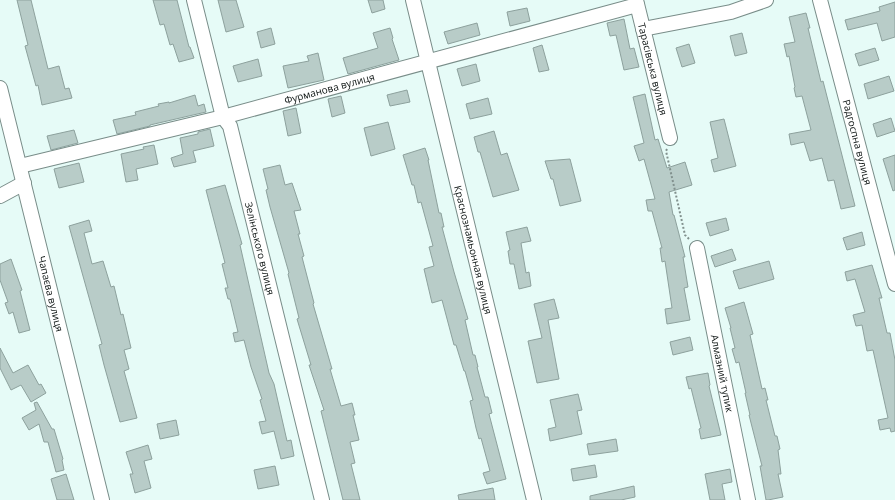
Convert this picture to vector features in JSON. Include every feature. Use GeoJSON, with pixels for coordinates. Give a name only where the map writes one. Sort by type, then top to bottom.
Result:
{"type":"FeatureCollection","features":[{"type":"Feature","properties":{"kind":"street","name":"Зелінського вулиця"},"geometry":{"type":"LineString","coordinates":[[194,0],[223,117],[230,126],[322,500]]}},
{"type":"Feature","properties":{"kind":"street","name":"Краснознамьонная вулиця"},"geometry":{"type":"LineString","coordinates":[[413,0],[534,500]]}},
{"type":"Feature","properties":{"kind":"street"},"geometry":{"type":"LineString","coordinates":[[643,29],[731,12],[766,0]]}},
{"type":"Feature","properties":{"kind":"street","name":"Радгоспна вулиця"},"geometry":{"type":"LineString","coordinates":[[820,0],[895,284]]}},
{"type":"Feature","properties":{"kind":"street","name":"Фурманова вулиця"},"geometry":{"type":"LineString","coordinates":[[20,166],[223,117],[636,2]]}},
{"type":"Feature","properties":{"kind":"street","name":"Тарасівська вулиця"},"geometry":{"type":"LineString","coordinates":[[636,2],[670,138]]}},
{"type":"Feature","properties":{"kind":"street","name":"Чапаєва вулиця"},"geometry":{"type":"LineString","coordinates":[[0,88],[102,500]]}},
{"type":"Feature","properties":{"kind":"street"},"geometry":{"type":"LineString","coordinates":[[0,196],[24,183]]}},
{"type":"Feature","properties":{"kind":"street","name":"Алмазний тупик"},"geometry":{"type":"LineString","coordinates":[[697,248],[748,500]]}},
{"type":"Feature","properties":{"kind":"path"},"geometry":{"type":"LineString","coordinates":[[670,138],[666,151],[685,235],[697,248]]}},
{"type":"Feature","properties":{"kind":"building"},"geometry":{"type":"Polygon","coordinates":[[[17,0],[31,0],[48,69],[59,66],[65,89],[69,88],[72,98],[42,105],[38,85],[36,86],[25,46],[28,45],[17,0]]]}},
{"type":"Feature","properties":{"kind":"building"},"geometry":{"type":"Polygon","coordinates":[[[153,0],[177,0],[189,47],[194,58],[179,62],[173,44],[170,45],[164,24],[160,25],[153,0]]]}},
{"type":"Feature","properties":{"kind":"building"},"geometry":{"type":"Polygon","coordinates":[[[218,0],[236,0],[244,27],[226,32],[218,0]]]}},
{"type":"Feature","properties":{"kind":"building"},"geometry":{"type":"Polygon","coordinates":[[[368,0],[383,0],[385,9],[372,13],[368,0]]]}},
{"type":"Feature","properties":{"kind":"building"},"geometry":{"type":"Polygon","coordinates":[[[895,2],[895,37],[882,41],[877,23],[848,30],[845,20],[880,11],[879,7],[895,2]]]}},
{"type":"Feature","properties":{"kind":"building"},"geometry":{"type":"Polygon","coordinates":[[[527,8],[530,21],[510,26],[507,12],[527,8]]]}},
{"type":"Feature","properties":{"kind":"building"},"geometry":{"type":"Polygon","coordinates":[[[806,13],[810,28],[808,28],[821,82],[823,81],[855,206],[841,209],[834,180],[828,181],[822,158],[810,161],[804,142],[791,145],[789,134],[811,130],[802,96],[796,97],[789,56],[787,57],[784,44],[795,42],[789,17],[806,13]]]}},
{"type":"Feature","properties":{"kind":"building"},"geometry":{"type":"Polygon","coordinates":[[[624,19],[630,49],[634,48],[639,67],[624,70],[616,35],[610,36],[607,23],[624,19]]]}},
{"type":"Feature","properties":{"kind":"building"},"geometry":{"type":"Polygon","coordinates":[[[477,23],[480,35],[448,44],[444,32],[477,23]]]}},
{"type":"Feature","properties":{"kind":"building"},"geometry":{"type":"Polygon","coordinates":[[[271,28],[275,44],[261,48],[257,32],[271,28]]]}},
{"type":"Feature","properties":{"kind":"building"},"geometry":{"type":"Polygon","coordinates":[[[390,28],[399,60],[348,74],[343,58],[378,48],[373,33],[390,28]]]}},
{"type":"Feature","properties":{"kind":"building"},"geometry":{"type":"Polygon","coordinates":[[[742,33],[747,53],[735,56],[730,36],[742,33]]]}},
{"type":"Feature","properties":{"kind":"building"},"geometry":{"type":"Polygon","coordinates":[[[689,44],[695,63],[682,67],[676,48],[689,44]]]}},
{"type":"Feature","properties":{"kind":"building"},"geometry":{"type":"Polygon","coordinates":[[[542,45],[549,70],[539,72],[533,48],[542,45]]]}},
{"type":"Feature","properties":{"kind":"building"},"geometry":{"type":"Polygon","coordinates":[[[875,48],[879,60],[859,66],[855,54],[875,48]]]}},
{"type":"Feature","properties":{"kind":"building"},"geometry":{"type":"Polygon","coordinates":[[[318,53],[324,80],[288,88],[283,66],[309,61],[307,56],[318,53]]]}},
{"type":"Feature","properties":{"kind":"building"},"geometry":{"type":"Polygon","coordinates":[[[258,59],[262,76],[238,82],[233,66],[258,59]]]}},
{"type":"Feature","properties":{"kind":"building"},"geometry":{"type":"Polygon","coordinates":[[[476,64],[480,81],[462,86],[457,69],[476,64]]]}},
{"type":"Feature","properties":{"kind":"building"},"geometry":{"type":"Polygon","coordinates":[[[889,76],[894,91],[868,99],[864,84],[889,76]]]}},
{"type":"Feature","properties":{"kind":"building"},"geometry":{"type":"Polygon","coordinates":[[[407,90],[410,102],[390,106],[387,95],[407,90]]]}},
{"type":"Feature","properties":{"kind":"building"},"geometry":{"type":"Polygon","coordinates":[[[645,94],[655,140],[658,139],[667,168],[685,162],[692,185],[669,192],[673,215],[685,257],[683,257],[688,287],[684,288],[690,320],[667,324],[665,309],[672,308],[665,261],[662,262],[660,248],[662,248],[652,211],[648,211],[646,200],[655,199],[644,159],[639,161],[634,146],[644,143],[633,97],[645,94]]]}},
{"type":"Feature","properties":{"kind":"building"},"geometry":{"type":"Polygon","coordinates":[[[195,95],[198,106],[204,104],[206,112],[117,134],[113,120],[136,115],[135,112],[159,106],[158,104],[169,103],[195,95]]]}},
{"type":"Feature","properties":{"kind":"building"},"geometry":{"type":"Polygon","coordinates":[[[341,96],[345,113],[332,117],[328,99],[341,96]]]}},
{"type":"Feature","properties":{"kind":"building"},"geometry":{"type":"Polygon","coordinates":[[[488,98],[492,114],[470,119],[466,104],[488,98]]]}},
{"type":"Feature","properties":{"kind":"building"},"geometry":{"type":"Polygon","coordinates":[[[296,108],[301,133],[288,136],[283,111],[296,108]]]}},
{"type":"Feature","properties":{"kind":"building"},"geometry":{"type":"Polygon","coordinates":[[[891,118],[895,131],[877,137],[873,124],[891,118]]]}},
{"type":"Feature","properties":{"kind":"building"},"geometry":{"type":"Polygon","coordinates":[[[724,119],[736,166],[714,172],[711,160],[718,158],[710,122],[724,119]]]}},
{"type":"Feature","properties":{"kind":"building"},"geometry":{"type":"Polygon","coordinates":[[[388,122],[395,149],[371,156],[364,128],[388,122]]]}},
{"type":"Feature","properties":{"kind":"building"},"geometry":{"type":"Polygon","coordinates":[[[210,129],[214,146],[193,151],[196,162],[174,167],[171,158],[183,154],[180,138],[198,134],[198,132],[210,129]]]}},
{"type":"Feature","properties":{"kind":"building"},"geometry":{"type":"Polygon","coordinates":[[[74,130],[78,143],[51,150],[47,136],[74,130]]]}},
{"type":"Feature","properties":{"kind":"building"},"geometry":{"type":"Polygon","coordinates":[[[494,131],[501,155],[507,153],[519,190],[493,197],[474,137],[494,131]]]}},
{"type":"Feature","properties":{"kind":"building"},"geometry":{"type":"Polygon","coordinates":[[[154,145],[158,164],[136,169],[138,180],[126,182],[121,154],[144,149],[143,147],[154,145]]]}},
{"type":"Feature","properties":{"kind":"building"},"geometry":{"type":"Polygon","coordinates":[[[425,148],[429,160],[439,213],[441,213],[444,227],[442,227],[468,319],[465,320],[473,355],[475,355],[485,397],[488,397],[492,413],[489,414],[506,479],[487,484],[483,473],[490,471],[481,438],[479,439],[476,428],[470,401],[473,400],[465,371],[456,345],[454,345],[442,300],[432,303],[424,269],[434,266],[429,247],[433,246],[421,202],[418,203],[414,185],[412,185],[403,155],[425,148]]]}},
{"type":"Feature","properties":{"kind":"building"},"geometry":{"type":"Polygon","coordinates":[[[895,155],[895,190],[893,191],[883,159],[895,155]]]}},
{"type":"Feature","properties":{"kind":"building"},"geometry":{"type":"Polygon","coordinates":[[[570,159],[581,201],[560,206],[553,179],[551,179],[545,161],[570,159]]]}},
{"type":"Feature","properties":{"kind":"building"},"geometry":{"type":"Polygon","coordinates":[[[79,163],[84,182],[59,188],[54,169],[79,163]]]}},
{"type":"Feature","properties":{"kind":"building"},"geometry":{"type":"Polygon","coordinates":[[[280,165],[285,185],[292,183],[301,210],[294,211],[304,256],[302,257],[314,303],[313,304],[332,369],[330,369],[341,406],[352,403],[355,415],[353,415],[359,440],[350,442],[355,463],[351,464],[360,500],[343,500],[321,411],[324,410],[309,365],[311,365],[297,319],[299,318],[289,273],[270,207],[266,190],[268,189],[263,169],[280,165]]]}},
{"type":"Feature","properties":{"kind":"building"},"geometry":{"type":"Polygon","coordinates":[[[225,185],[242,244],[240,245],[269,373],[274,384],[287,441],[291,440],[294,456],[281,459],[274,431],[262,434],[259,422],[266,421],[260,400],[262,399],[244,340],[235,342],[233,333],[238,332],[230,299],[228,299],[225,288],[228,288],[222,264],[225,263],[206,190],[225,185]]]}},
{"type":"Feature","properties":{"kind":"building"},"geometry":{"type":"Polygon","coordinates":[[[726,218],[729,230],[710,236],[706,223],[726,218]]]}},
{"type":"Feature","properties":{"kind":"building"},"geometry":{"type":"Polygon","coordinates":[[[89,220],[92,231],[84,233],[92,264],[103,261],[111,287],[114,286],[121,315],[123,314],[131,348],[124,350],[129,369],[124,371],[137,418],[120,422],[99,345],[102,344],[69,226],[89,220]]]}},
{"type":"Feature","properties":{"kind":"building"},"geometry":{"type":"Polygon","coordinates":[[[527,227],[531,241],[521,243],[526,273],[529,272],[531,286],[519,289],[514,264],[510,264],[508,251],[510,250],[506,232],[527,227]]]}},
{"type":"Feature","properties":{"kind":"building"},"geometry":{"type":"Polygon","coordinates":[[[862,232],[865,245],[847,250],[843,238],[862,232]]]}},
{"type":"Feature","properties":{"kind":"building"},"geometry":{"type":"Polygon","coordinates":[[[732,249],[736,260],[715,267],[711,256],[732,249]]]}},
{"type":"Feature","properties":{"kind":"building"},"geometry":{"type":"Polygon","coordinates":[[[11,259],[22,290],[20,291],[30,330],[19,333],[13,312],[9,314],[5,303],[8,302],[0,280],[0,264],[11,259]]]}},
{"type":"Feature","properties":{"kind":"building"},"geometry":{"type":"Polygon","coordinates":[[[769,261],[774,279],[739,289],[733,271],[769,261]]]}},
{"type":"Feature","properties":{"kind":"building"},"geometry":{"type":"Polygon","coordinates":[[[872,265],[882,298],[879,298],[887,333],[890,333],[895,360],[895,431],[891,432],[890,428],[880,430],[878,420],[888,418],[873,350],[867,351],[862,325],[856,326],[853,315],[865,312],[855,279],[847,281],[845,272],[872,265]]]}},
{"type":"Feature","properties":{"kind":"building"},"geometry":{"type":"Polygon","coordinates":[[[554,299],[559,318],[548,320],[559,379],[537,383],[528,341],[542,338],[534,304],[554,299]]]}},
{"type":"Feature","properties":{"kind":"building"},"geometry":{"type":"Polygon","coordinates":[[[744,302],[753,334],[750,335],[762,389],[765,388],[768,400],[766,400],[775,436],[777,436],[780,449],[778,450],[781,474],[778,474],[783,497],[768,500],[766,500],[760,466],[762,466],[749,415],[739,362],[736,363],[732,349],[735,348],[725,308],[744,302]]]}},
{"type":"Feature","properties":{"kind":"building"},"geometry":{"type":"Polygon","coordinates":[[[690,337],[693,350],[673,355],[670,342],[690,337]]]}},
{"type":"Feature","properties":{"kind":"building"},"geometry":{"type":"Polygon","coordinates":[[[0,348],[13,373],[28,365],[39,385],[41,384],[46,393],[31,402],[21,385],[11,390],[0,368],[0,348]]]}},
{"type":"Feature","properties":{"kind":"building"},"geometry":{"type":"Polygon","coordinates":[[[708,373],[709,386],[721,435],[701,439],[699,429],[701,428],[691,388],[689,389],[686,377],[708,373]]]}},
{"type":"Feature","properties":{"kind":"building"},"geometry":{"type":"Polygon","coordinates":[[[578,394],[582,410],[577,411],[582,434],[550,441],[548,429],[556,427],[550,400],[578,394]]]}},
{"type":"Feature","properties":{"kind":"building"},"geometry":{"type":"Polygon","coordinates":[[[37,402],[52,429],[54,429],[63,459],[64,470],[56,472],[48,442],[44,442],[39,424],[29,430],[22,418],[36,410],[34,403],[37,402]]]}},
{"type":"Feature","properties":{"kind":"building"},"geometry":{"type":"Polygon","coordinates":[[[176,420],[179,435],[160,439],[157,424],[176,420]]]}},
{"type":"Feature","properties":{"kind":"building"},"geometry":{"type":"Polygon","coordinates":[[[616,439],[618,451],[589,455],[587,444],[616,439]]]}},
{"type":"Feature","properties":{"kind":"building"},"geometry":{"type":"Polygon","coordinates":[[[148,445],[152,459],[144,461],[151,488],[135,493],[130,474],[133,474],[126,452],[148,445]]]}},
{"type":"Feature","properties":{"kind":"building"},"geometry":{"type":"Polygon","coordinates":[[[595,465],[597,477],[573,481],[571,469],[595,465]]]}},
{"type":"Feature","properties":{"kind":"building"},"geometry":{"type":"Polygon","coordinates":[[[275,466],[279,485],[258,489],[254,470],[275,466]]]}},
{"type":"Feature","properties":{"kind":"building"},"geometry":{"type":"Polygon","coordinates":[[[730,469],[732,482],[722,484],[725,500],[710,500],[705,474],[730,469]]]}},
{"type":"Feature","properties":{"kind":"building"},"geometry":{"type":"Polygon","coordinates":[[[66,474],[74,500],[57,500],[51,479],[66,474]]]}},
{"type":"Feature","properties":{"kind":"building"},"geometry":{"type":"Polygon","coordinates":[[[634,486],[635,497],[621,500],[590,500],[590,496],[634,486]]]}},
{"type":"Feature","properties":{"kind":"building"},"geometry":{"type":"Polygon","coordinates":[[[493,488],[495,500],[459,500],[458,495],[493,488]]]}}]}
